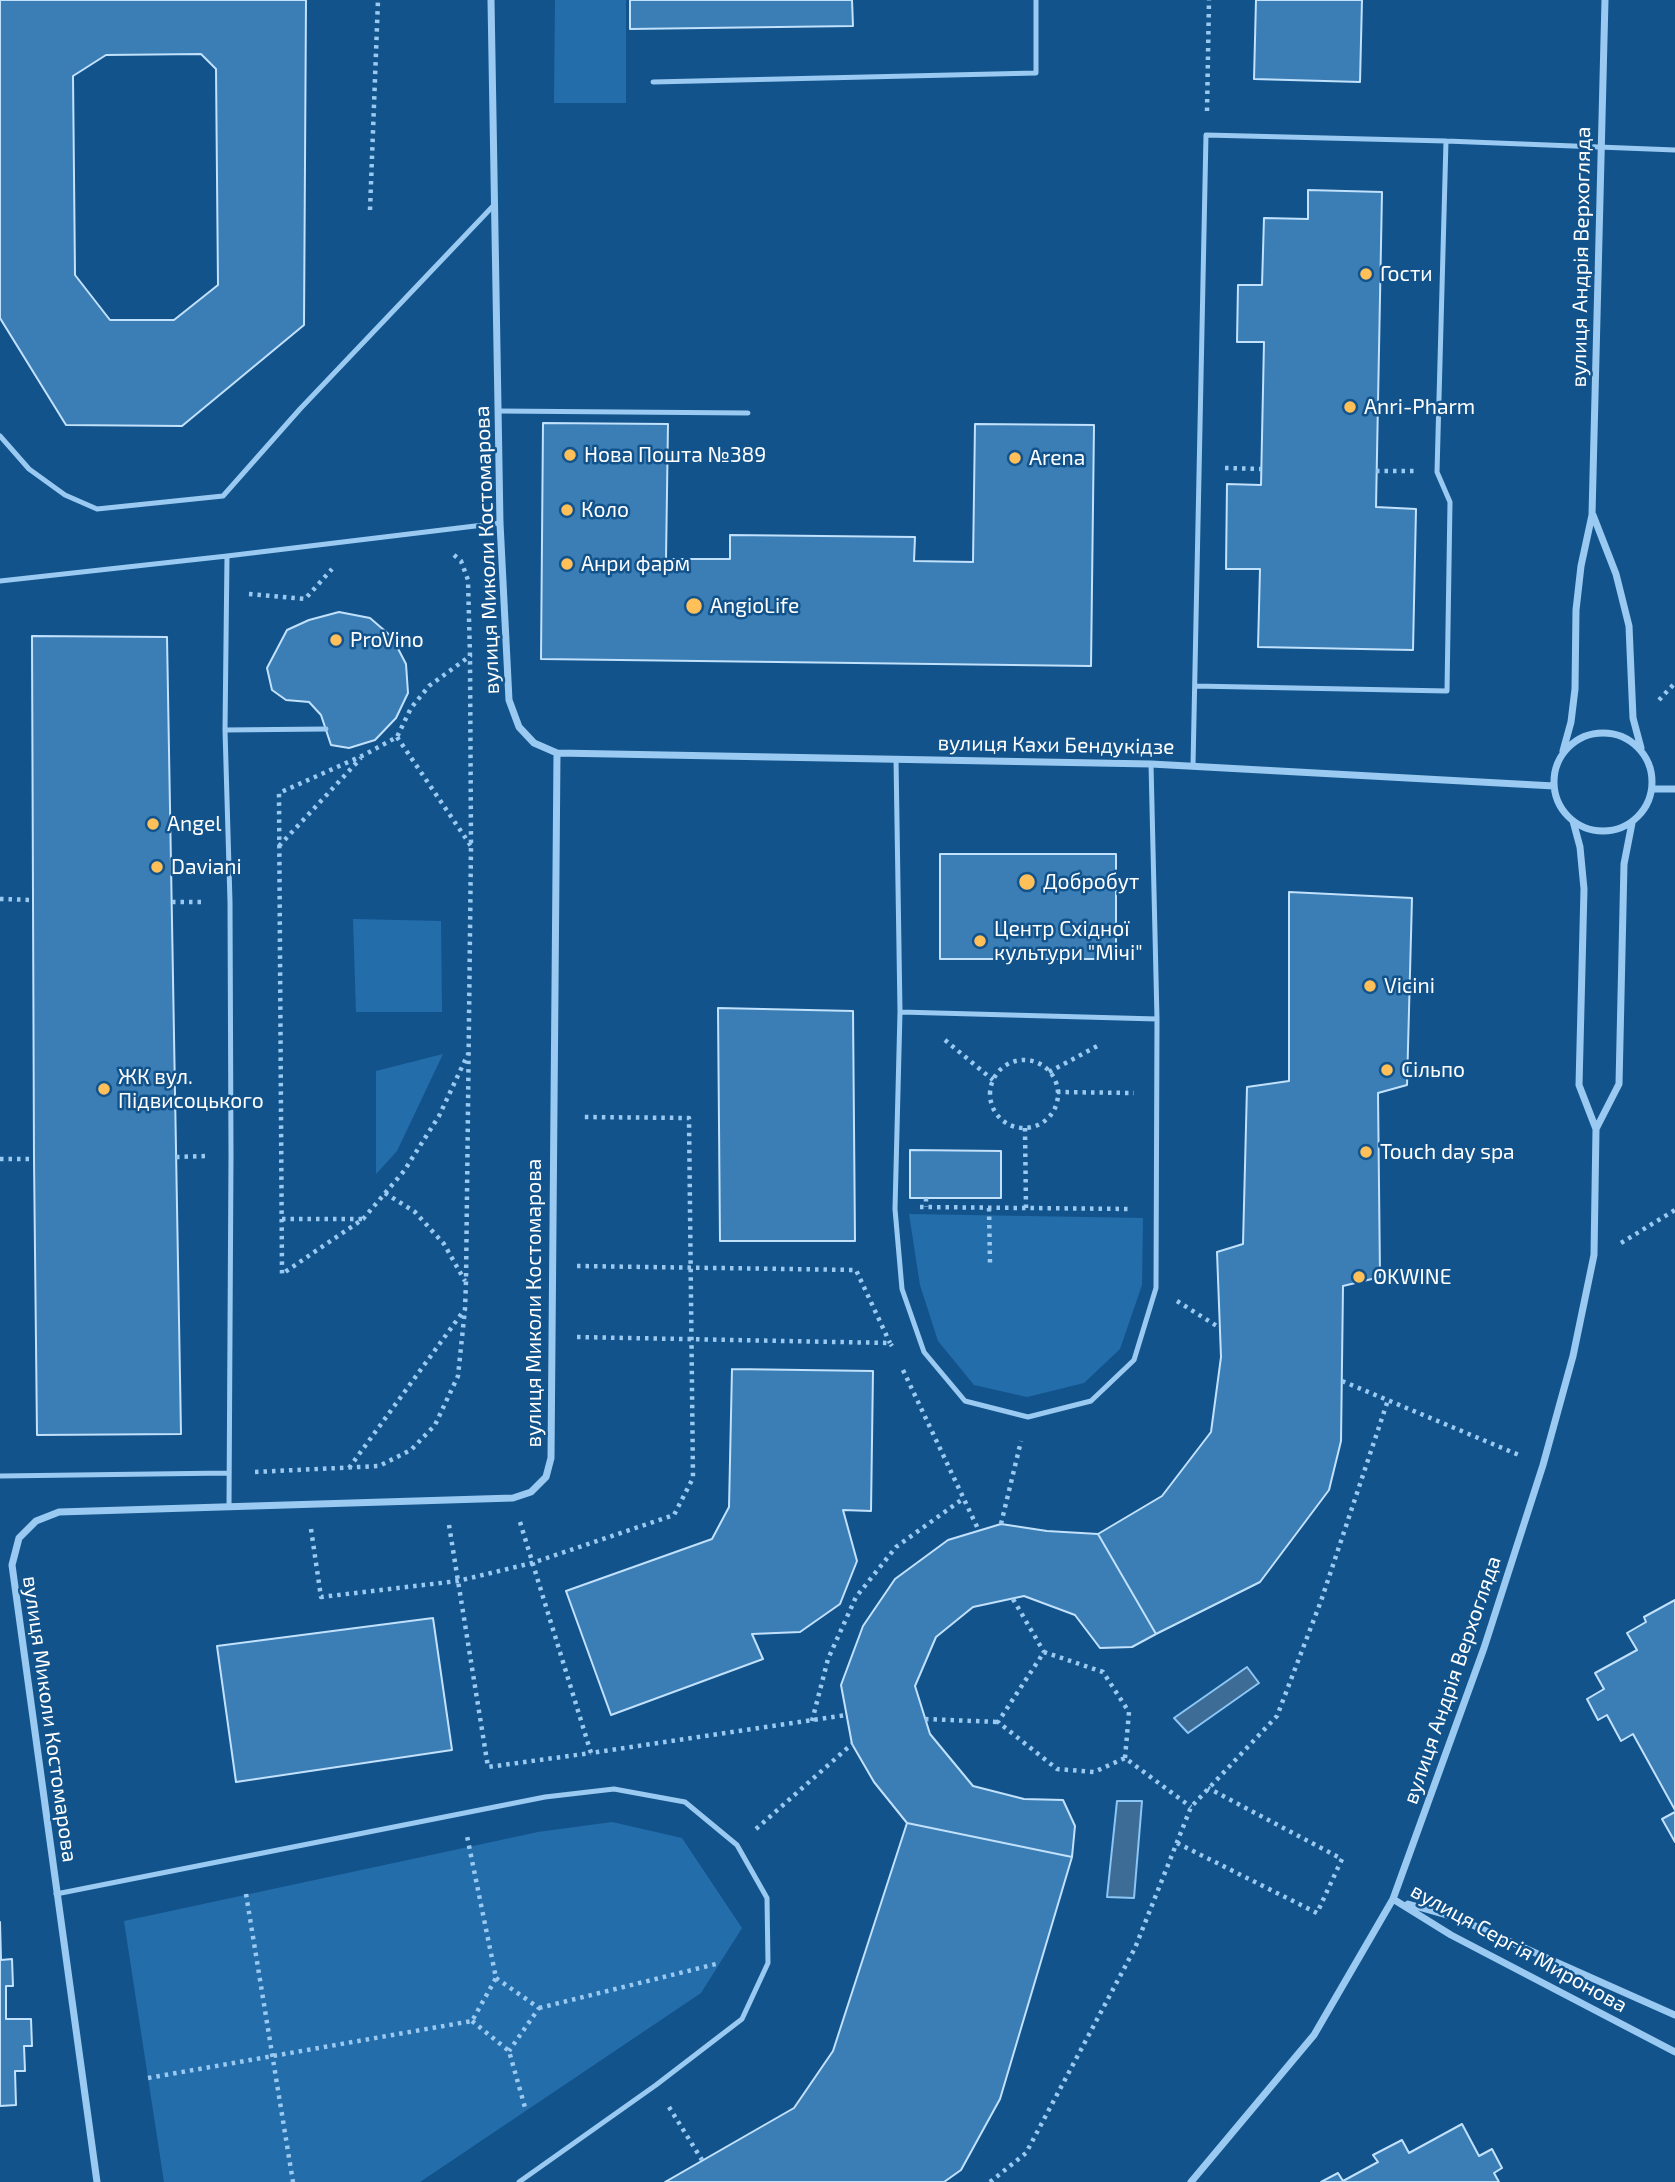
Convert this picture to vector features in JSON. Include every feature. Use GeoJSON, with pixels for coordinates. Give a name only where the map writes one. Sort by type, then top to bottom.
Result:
{"type":"FeatureCollection","features":[{"type":"Feature","properties":{"kind":"street","name":"вулиця Миколи Костомарова"},"geometry":{"type":"LineString","coordinates":[[97,2182],[12,1565],[19,1538],[36,1521],[59,1512],[513,1499],[531,1492],[545,1477],[551,1458],[557,753],[534,743],[519,727],[509,700],[500,523],[491,0]]}},
{"type":"Feature","properties":{"kind":"street","name":"вулиця Андрія Верхогляда"},"geometry":{"type":"LineString","coordinates":[[1563,751],[1571,722],[1575,688],[1576,610],[1581,566],[1592,515],[1605,0]]}},
{"type":"Feature","properties":{"kind":"street","name":"вулиця Андрія Верхогляда"},"geometry":{"type":"LineString","coordinates":[[1592,515],[1616,574],[1629,626],[1633,718],[1641,750]]}},
{"type":"Feature","properties":{"kind":"street"},"geometry":{"type":"LineString","coordinates":[[1602,732],[1624,737],[1641,750],[1651,768],[1653,789],[1646,808],[1632,823],[1612,831],[1591,830],[1573,821],[1559,805],[1554,786],[1555,767],[1563,751],[1581,737],[1602,732]]}},
{"type":"Feature","properties":{"kind":"street","name":"вулиця Кахи Бендукідзе"},"geometry":{"type":"LineString","coordinates":[[557,753],[1151,764],[1554,786]]}},
{"type":"Feature","properties":{"kind":"street"},"geometry":{"type":"LineString","coordinates":[[1653,789],[1675,789]]}},
{"type":"Feature","properties":{"kind":"street","name":"вулиця Андрія Верхогляда"},"geometry":{"type":"LineString","coordinates":[[1191,2182],[1314,2035],[1393,1899],[1484,1648],[1543,1465],[1573,1356],[1594,1255],[1596,1129],[1579,1085],[1584,889],[1580,847],[1573,821]]}},
{"type":"Feature","properties":{"kind":"street","name":"вулиця Андрія Верхогляда"},"geometry":{"type":"LineString","coordinates":[[1596,1129],[1619,1084],[1624,864],[1632,823]]}},
{"type":"Feature","properties":{"kind":"street","name":"вулиця Сергія Миронова"},"geometry":{"type":"LineString","coordinates":[[1393,1899],[1457,1919],[1675,2015]]}},
{"type":"Feature","properties":{"kind":"street","name":"вулиця Сергія Миронова"},"geometry":{"type":"LineString","coordinates":[[1393,1899],[1451,1934],[1675,2052]]}},
{"type":"Feature","properties":{"kind":"lane"},"geometry":{"type":"LineString","coordinates":[[653,82],[1036,73],[1036,0]]}},
{"type":"Feature","properties":{"kind":"lane"},"geometry":{"type":"LineString","coordinates":[[1193,766],[1206,135],[1675,150]]}},
{"type":"Feature","properties":{"kind":"lane"},"geometry":{"type":"LineString","coordinates":[[1195,686],[1447,691],[1450,502],[1437,472],[1446,141]]}},
{"type":"Feature","properties":{"kind":"lane"},"geometry":{"type":"LineString","coordinates":[[0,436],[29,469],[65,495],[97,509],[223,496],[300,409],[495,204]]}},
{"type":"Feature","properties":{"kind":"lane"},"geometry":{"type":"LineString","coordinates":[[498,411],[748,413]]}},
{"type":"Feature","properties":{"kind":"lane"},"geometry":{"type":"LineString","coordinates":[[0,581],[500,523]]}},
{"type":"Feature","properties":{"kind":"lane"},"geometry":{"type":"LineString","coordinates":[[227,556],[225,730],[230,902],[231,1170],[229,1507]]}},
{"type":"Feature","properties":{"kind":"lane"},"geometry":{"type":"LineString","coordinates":[[225,730],[326,729]]}},
{"type":"Feature","properties":{"kind":"lane"},"geometry":{"type":"LineString","coordinates":[[896,759],[900,1012],[895,1209],[902,1289],[925,1352],[965,1401],[1028,1417],[1091,1401],[1134,1360],[1156,1288],[1157,1019],[1151,764]]}},
{"type":"Feature","properties":{"kind":"lane"},"geometry":{"type":"LineString","coordinates":[[900,1012],[1157,1019]]}},
{"type":"Feature","properties":{"kind":"lane"},"geometry":{"type":"LineString","coordinates":[[0,1476],[228,1473]]}},
{"type":"Feature","properties":{"kind":"lane"},"geometry":{"type":"LineString","coordinates":[[56,1894],[545,1797],[614,1789],[685,1802],[737,1845],[767,1898],[768,1963],[743,2019],[656,2085],[519,2182]]}},
{"type":"Feature","properties":{"kind":"path"},"geometry":{"type":"LineString","coordinates":[[370,210],[378,0]]}},
{"type":"Feature","properties":{"kind":"path"},"geometry":{"type":"LineString","coordinates":[[1206,135],[1209,0]]}},
{"type":"Feature","properties":{"kind":"path"},"geometry":{"type":"LineString","coordinates":[[1200,467],[1261,469]]}},
{"type":"Feature","properties":{"kind":"path"},"geometry":{"type":"LineString","coordinates":[[1376,471],[1437,472]]}},
{"type":"Feature","properties":{"kind":"path"},"geometry":{"type":"LineString","coordinates":[[228,1473],[379,1466],[411,1450],[435,1425],[458,1376],[466,1282],[471,846],[470,656],[468,580],[461,561],[448,550]]}},
{"type":"Feature","properties":{"kind":"path"},"geometry":{"type":"LineString","coordinates":[[249,594],[305,599],[340,560]]}},
{"type":"Feature","properties":{"kind":"path"},"geometry":{"type":"LineString","coordinates":[[468,1054],[439,1116],[404,1171],[363,1219],[282,1273],[279,793],[364,755],[397,737],[411,708],[429,686],[470,656]]}},
{"type":"Feature","properties":{"kind":"path"},"geometry":{"type":"LineString","coordinates":[[397,737],[471,846]]}},
{"type":"Feature","properties":{"kind":"path"},"geometry":{"type":"LineString","coordinates":[[279,846],[364,755]]}},
{"type":"Feature","properties":{"kind":"path"},"geometry":{"type":"LineString","coordinates":[[0,899],[33,900]]}},
{"type":"Feature","properties":{"kind":"path"},"geometry":{"type":"LineString","coordinates":[[172,902],[230,902]]}},
{"type":"Feature","properties":{"kind":"path"},"geometry":{"type":"LineString","coordinates":[[942,1038],[993,1080]]}},
{"type":"Feature","properties":{"kind":"path"},"geometry":{"type":"LineString","coordinates":[[1049,1072],[1109,1039]]}},
{"type":"Feature","properties":{"kind":"path"},"geometry":{"type":"LineString","coordinates":[[1020,1060],[1041,1065],[1055,1081],[1058,1092],[1056,1103],[1045,1121],[1025,1128],[1013,1127],[995,1113],[990,1103],[993,1080],[999,1070],[1020,1060]]}},
{"type":"Feature","properties":{"kind":"path"},"geometry":{"type":"LineString","coordinates":[[1058,1092],[1138,1093]]}},
{"type":"Feature","properties":{"kind":"path"},"geometry":{"type":"LineString","coordinates":[[1025,1128],[1026,1209]]}},
{"type":"Feature","properties":{"kind":"path"},"geometry":{"type":"LineString","coordinates":[[0,1159],[34,1159]]}},
{"type":"Feature","properties":{"kind":"path"},"geometry":{"type":"LineString","coordinates":[[385,1193],[415,1212],[444,1244],[466,1282]]}},
{"type":"Feature","properties":{"kind":"path"},"geometry":{"type":"LineString","coordinates":[[926,1198],[926,1207]]}},
{"type":"Feature","properties":{"kind":"path"},"geometry":{"type":"LineString","coordinates":[[989,1208],[990,1263]]}},
{"type":"Feature","properties":{"kind":"path"},"geometry":{"type":"LineString","coordinates":[[895,1209],[1156,1209]]}},
{"type":"Feature","properties":{"kind":"path"},"geometry":{"type":"LineString","coordinates":[[1594,1255],[1630,1238],[1675,1210]]}},
{"type":"Feature","properties":{"kind":"path"},"geometry":{"type":"LineString","coordinates":[[282,1219],[363,1219]]}},
{"type":"Feature","properties":{"kind":"path"},"geometry":{"type":"LineString","coordinates":[[552,1265],[856,1270],[896,1355]]}},
{"type":"Feature","properties":{"kind":"path"},"geometry":{"type":"LineString","coordinates":[[1156,1288],[1220,1328]]}},
{"type":"Feature","properties":{"kind":"path"},"geometry":{"type":"LineString","coordinates":[[349,1468],[465,1309]]}},
{"type":"Feature","properties":{"kind":"path"},"geometry":{"type":"LineString","coordinates":[[552,1337],[890,1343]]}},
{"type":"Feature","properties":{"kind":"path"},"geometry":{"type":"LineString","coordinates":[[902,1367],[979,1531]]}},
{"type":"Feature","properties":{"kind":"path"},"geometry":{"type":"LineString","coordinates":[[1342,1381],[1543,1465]]}},
{"type":"Feature","properties":{"kind":"path"},"geometry":{"type":"LineString","coordinates":[[990,2182],[1026,2153],[1135,1948],[1191,1807],[1277,1716],[1321,1601],[1388,1400]]}},
{"type":"Feature","properties":{"kind":"path"},"geometry":{"type":"LineString","coordinates":[[1000,1524],[1028,1417]]}},
{"type":"Feature","properties":{"kind":"path"},"geometry":{"type":"LineString","coordinates":[[513,1499],[591,1753]]}},
{"type":"Feature","properties":{"kind":"path"},"geometry":{"type":"LineString","coordinates":[[812,1721],[828,1659],[856,1597],[895,1547],[964,1499]]}},
{"type":"Feature","properties":{"kind":"path"},"geometry":{"type":"LineString","coordinates":[[445,1501],[488,1766],[847,1715]]}},
{"type":"Feature","properties":{"kind":"path"},"geometry":{"type":"LineString","coordinates":[[1013,1599],[1044,1652],[1103,1672],[1129,1713],[1125,1758]]}},
{"type":"Feature","properties":{"kind":"path"},"geometry":{"type":"LineString","coordinates":[[998,1722],[1044,1652]]}},
{"type":"Feature","properties":{"kind":"path"},"geometry":{"type":"LineString","coordinates":[[925,1719],[998,1722],[1058,1769],[1094,1772],[1125,1758]]}},
{"type":"Feature","properties":{"kind":"path"},"geometry":{"type":"LineString","coordinates":[[737,1845],[852,1744]]}},
{"type":"Feature","properties":{"kind":"path"},"geometry":{"type":"LineString","coordinates":[[1125,1758],[1191,1807]]}},
{"type":"Feature","properties":{"kind":"path"},"geometry":{"type":"LineString","coordinates":[[1177,1843],[1317,1913],[1342,1858],[1208,1788]]}},
{"type":"Feature","properties":{"kind":"path"},"geometry":{"type":"LineString","coordinates":[[462,1815],[496,1978],[472,2021]]}},
{"type":"Feature","properties":{"kind":"path"},"geometry":{"type":"LineString","coordinates":[[246,1894],[293,2182]]}},
{"type":"Feature","properties":{"kind":"path"},"geometry":{"type":"LineString","coordinates":[[509,2051],[538,2008],[720,1963]]}},
{"type":"Feature","properties":{"kind":"path"},"geometry":{"type":"LineString","coordinates":[[496,1978],[538,2008]]}},
{"type":"Feature","properties":{"kind":"path"},"geometry":{"type":"LineString","coordinates":[[148,2078],[472,2021],[509,2051],[526,2110]]}},
{"type":"Feature","properties":{"kind":"path"},"geometry":{"type":"LineString","coordinates":[[656,2085],[702,2160]]}},
{"type":"Feature","properties":{"kind":"shaded area"},"geometry":{"type":"Polygon","coordinates":[[[555,0],[626,0],[626,103],[554,103],[555,0]]]}},
{"type":"Feature","properties":{"kind":"shaded area"},"geometry":{"type":"Polygon","coordinates":[[[353,919],[441,921],[442,1012],[356,1012],[353,919]]]}},
{"type":"Feature","properties":{"kind":"shaded area"},"geometry":{"type":"Polygon","coordinates":[[[443,1054],[397,1151],[376,1174],[376,1071],[443,1054]]]}},
{"type":"Feature","properties":{"kind":"shaded area"},"geometry":{"type":"Polygon","coordinates":[[[909,1214],[1143,1218],[1142,1285],[1120,1349],[1084,1383],[1027,1397],[974,1385],[938,1341],[920,1285],[909,1214]]]}},
{"type":"Feature","properties":{"kind":"shaded area"},"geometry":{"type":"Polygon","coordinates":[[[1247,1667],[1259,1683],[1188,1733],[1174,1718],[1247,1667]]]}},
{"type":"Feature","properties":{"kind":"shaded area"},"geometry":{"type":"Polygon","coordinates":[[[1117,1801],[1142,1801],[1134,1898],[1107,1897],[1117,1801]]]}},
{"type":"Feature","properties":{"kind":"shaded area"},"geometry":{"type":"Polygon","coordinates":[[[612,1822],[682,1838],[742,1928],[701,1993],[420,2182],[164,2182],[124,1921],[538,1832],[612,1822]]]}},
{"type":"Feature","properties":{"kind":"building"},"geometry":{"type":"Polygon","coordinates":[[[0,0],[306,0],[304,325],[182,426],[66,425],[0,318],[0,0]],[[201,54],[106,55],[73,76],[75,275],[110,320],[174,320],[218,285],[216,69],[201,54]]]}},
{"type":"Feature","properties":{"kind":"building"},"geometry":{"type":"Polygon","coordinates":[[[630,0],[852,0],[853,26],[630,29],[630,0]]]}},
{"type":"Feature","properties":{"kind":"building"},"geometry":{"type":"Polygon","coordinates":[[[1256,0],[1362,0],[1360,82],[1254,79],[1256,0]]]}},
{"type":"Feature","properties":{"kind":"building"},"geometry":{"type":"Polygon","coordinates":[[[1308,190],[1382,192],[1376,507],[1416,509],[1413,650],[1258,647],[1260,569],[1226,569],[1227,484],[1261,485],[1264,342],[1237,342],[1238,285],[1262,285],[1264,218],[1308,219],[1308,190]]]}},
{"type":"Feature","properties":{"kind":"building"},"geometry":{"type":"Polygon","coordinates":[[[543,423],[668,424],[666,559],[730,559],[730,535],[915,537],[914,561],[973,562],[975,424],[1094,425],[1091,666],[541,659],[543,423]]]}},
{"type":"Feature","properties":{"kind":"building"},"geometry":{"type":"Polygon","coordinates":[[[339,612],[370,618],[392,637],[406,664],[408,693],[396,718],[375,740],[349,748],[331,745],[321,715],[309,702],[286,700],[272,690],[267,668],[287,630],[309,620],[339,612]]]}},
{"type":"Feature","properties":{"kind":"building","name":"ЖК вул. Підвисоцького"},"geometry":{"type":"Polygon","coordinates":[[[32,636],[167,637],[181,1434],[37,1435],[32,636]]]}},
{"type":"Feature","properties":{"kind":"building"},"geometry":{"type":"Polygon","coordinates":[[[940,854],[1116,854],[1116,959],[940,959],[940,854]]]}},
{"type":"Feature","properties":{"kind":"building"},"geometry":{"type":"Polygon","coordinates":[[[1289,892],[1412,898],[1407,1085],[1378,1093],[1380,1277],[1343,1286],[1341,1441],[1329,1490],[1260,1582],[1156,1634],[1098,1534],[1162,1496],[1211,1432],[1221,1357],[1217,1252],[1243,1244],[1247,1087],[1289,1081],[1289,892]]]}},
{"type":"Feature","properties":{"kind":"building"},"geometry":{"type":"Polygon","coordinates":[[[718,1008],[853,1011],[855,1241],[720,1241],[718,1008]]]}},
{"type":"Feature","properties":{"kind":"building"},"geometry":{"type":"Polygon","coordinates":[[[910,1150],[1001,1151],[1001,1198],[910,1198],[910,1150]]]}},
{"type":"Feature","properties":{"kind":"building"},"geometry":{"type":"Polygon","coordinates":[[[732,1369],[873,1371],[871,1511],[843,1510],[857,1561],[840,1604],[800,1632],[752,1634],[763,1659],[611,1715],[566,1591],[712,1539],[729,1507],[732,1369]]]}},
{"type":"Feature","properties":{"kind":"building"},"geometry":{"type":"Polygon","coordinates":[[[1001,1524],[1047,1531],[1098,1534],[1156,1634],[1132,1647],[1100,1648],[1075,1615],[1024,1596],[973,1607],[936,1637],[915,1686],[930,1734],[973,1786],[1024,1799],[1063,1800],[1075,1826],[1072,1857],[907,1823],[874,1782],[852,1744],[841,1685],[863,1626],[895,1579],[948,1540],[1001,1524]]]}},
{"type":"Feature","properties":{"kind":"building"},"geometry":{"type":"Polygon","coordinates":[[[1675,1600],[1675,1810],[1633,1734],[1621,1741],[1607,1715],[1598,1720],[1587,1699],[1604,1689],[1595,1673],[1637,1650],[1627,1633],[1646,1622],[1644,1617],[1675,1600]]]}},
{"type":"Feature","properties":{"kind":"building"},"geometry":{"type":"Polygon","coordinates":[[[433,1618],[452,1750],[236,1782],[217,1646],[433,1618]]]}},
{"type":"Feature","properties":{"kind":"building"},"geometry":{"type":"Polygon","coordinates":[[[1675,1812],[1675,1842],[1662,1819],[1675,1812]]]}},
{"type":"Feature","properties":{"kind":"building"},"geometry":{"type":"Polygon","coordinates":[[[907,1823],[1072,1857],[1000,2099],[961,2170],[944,2182],[665,2182],[794,2108],[833,2051],[907,1823]]]}},
{"type":"Feature","properties":{"kind":"building"},"geometry":{"type":"Polygon","coordinates":[[[0,1922],[1,1960],[12,1959],[13,1986],[6,1986],[6,2019],[31,2019],[32,2046],[24,2046],[25,2071],[15,2071],[16,2105],[0,2106],[0,1922]]]}},
{"type":"Feature","properties":{"kind":"building"},"geometry":{"type":"Polygon","coordinates":[[[1462,2124],[1479,2156],[1492,2149],[1502,2168],[1494,2173],[1499,2182],[1321,2182],[1338,2173],[1343,2181],[1378,2162],[1373,2155],[1402,2140],[1409,2153],[1462,2124]]]}},
{"type":"Feature","properties":{"kind":"place","name":"Гости"},"geometry":{"type":"Point","coordinates":[1366,274]}},
{"type":"Feature","properties":{"kind":"place","name":"Anri-Pharm"},"geometry":{"type":"Point","coordinates":[1350,407]}},
{"type":"Feature","properties":{"kind":"place","name":"Нова Пошта №389"},"geometry":{"type":"Point","coordinates":[570,455]}},
{"type":"Feature","properties":{"kind":"place","name":"Arena"},"geometry":{"type":"Point","coordinates":[1015,458]}},
{"type":"Feature","properties":{"kind":"place","name":"Коло"},"geometry":{"type":"Point","coordinates":[567,510]}},
{"type":"Feature","properties":{"kind":"place","name":"Анри фарм"},"geometry":{"type":"Point","coordinates":[567,564]}},
{"type":"Feature","properties":{"kind":"place","name":"AngioLife"},"geometry":{"type":"Point","coordinates":[694,606]}},
{"type":"Feature","properties":{"kind":"place","name":"ProVino"},"geometry":{"type":"Point","coordinates":[336,640]}},
{"type":"Feature","properties":{"kind":"place","name":"Angel"},"geometry":{"type":"Point","coordinates":[153,824]}},
{"type":"Feature","properties":{"kind":"place","name":"Daviani"},"geometry":{"type":"Point","coordinates":[157,867]}},
{"type":"Feature","properties":{"kind":"place","name":"Добробут"},"geometry":{"type":"Point","coordinates":[1027,882]}},
{"type":"Feature","properties":{"kind":"place","name":"Центр Східної культури \"Мічі\""},"geometry":{"type":"Point","coordinates":[980,941]}},
{"type":"Feature","properties":{"kind":"place","name":"Vicini"},"geometry":{"type":"Point","coordinates":[1370,986]}},
{"type":"Feature","properties":{"kind":"place","name":"Сільпо"},"geometry":{"type":"Point","coordinates":[1387,1070]}},
{"type":"Feature","properties":{"kind":"place","name":"ЖК вул. Підвисоцького"},"geometry":{"type":"Point","coordinates":[104,1089]}},
{"type":"Feature","properties":{"kind":"place","name":"Touch day spa"},"geometry":{"type":"Point","coordinates":[1366,1152]}},
{"type":"Feature","properties":{"kind":"place","name":"OKWINE"},"geometry":{"type":"Point","coordinates":[1359,1277]}}]}
